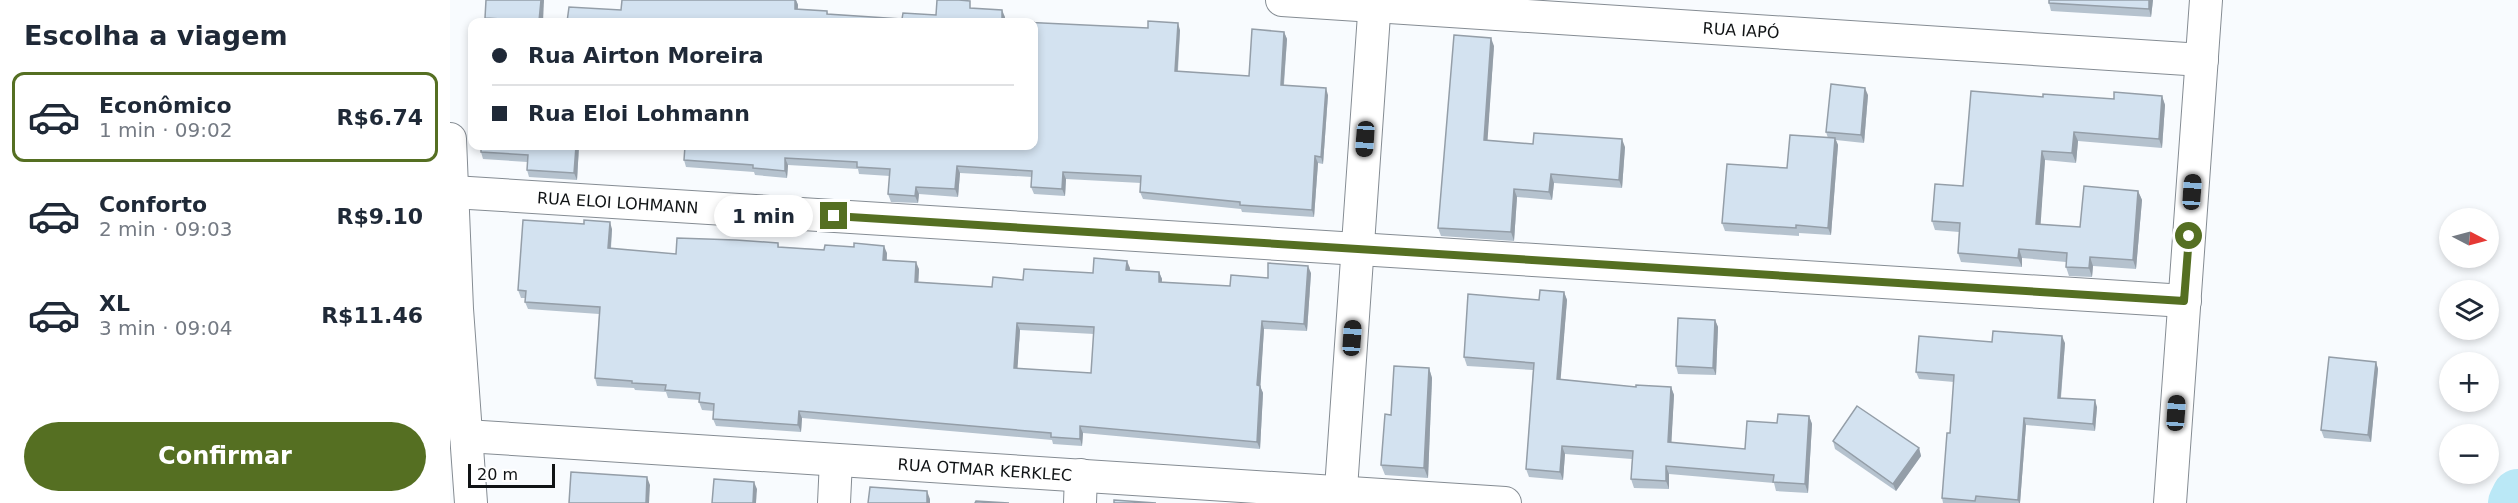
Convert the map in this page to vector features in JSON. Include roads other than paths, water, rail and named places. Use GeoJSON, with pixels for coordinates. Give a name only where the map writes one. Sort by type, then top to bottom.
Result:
{"type":"FeatureCollection","features":[{"type":"Feature","properties":{"kind":"street","name":"RUA IAPÓ"},"geometry":{"type":"LineString","coordinates":[[1282,0],[1375,3],[2202,60]]}},
{"type":"Feature","properties":{"kind":"street"},"geometry":{"type":"LineString","coordinates":[[2170,503],[2206,0]]}},
{"type":"Feature","properties":{"kind":"street"},"geometry":{"type":"LineString","coordinates":[[1340,498],[1375,3]]}},
{"type":"Feature","properties":{"kind":"street"},"geometry":{"type":"LineString","coordinates":[[450,139],[454,309],[471,503]]}},
{"type":"Feature","properties":{"kind":"street","name":"RUA ELOI LOHMANN"},"geometry":{"type":"LineString","coordinates":[[453,192],[2184,301]]}},
{"type":"Feature","properties":{"kind":"street","name":"RUA OTMAR KERKLEC"},"geometry":{"type":"LineString","coordinates":[[466,436],[836,460],[1081,489],[1505,503]]}},
{"type":"Feature","properties":{"kind":"street"},"geometry":{"type":"LineString","coordinates":[[834,503],[836,460]]}},
{"type":"Feature","properties":{"kind":"waterway"},"geometry":{"type":"LineString","coordinates":[[2514,503],[2518,495]]}}]}
